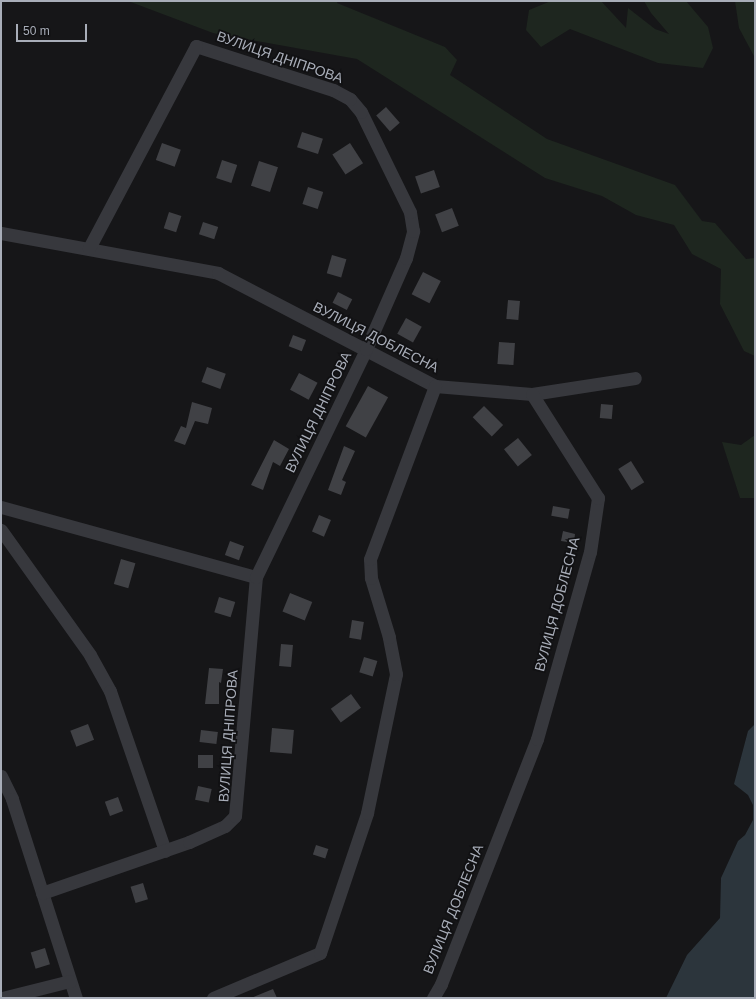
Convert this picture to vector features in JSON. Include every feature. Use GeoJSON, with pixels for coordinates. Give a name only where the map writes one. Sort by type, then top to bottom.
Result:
{"type":"FeatureCollection","features":[{"type":"Feature","properties":{"kind":"street","name":"ВУЛИЦЯ ДНІПРОВА"},"geometry":{"type":"LineString","coordinates":[[89,248],[196,46],[333,90],[350,99],[361,112],[410,212],[413,231],[406,258],[366,349],[256,577],[238,810],[225,826],[164,851]]}},
{"type":"Feature","properties":{"kind":"street","name":"ВУЛИЦЯ ДОБЛЕСНА"},"geometry":{"type":"LineString","coordinates":[[1,233],[89,248],[218,273],[435,386],[532,394],[598,498],[590,552],[537,739],[441,984],[433,998]]}},
{"type":"Feature","properties":{"kind":"street"},"geometry":{"type":"LineString","coordinates":[[532,394],[635,378]]}},
{"type":"Feature","properties":{"kind":"street"},"geometry":{"type":"LineString","coordinates":[[213,998],[320,952],[366,813],[396,674],[390,637],[371,578],[370,559],[435,386]]}},
{"type":"Feature","properties":{"kind":"street"},"geometry":{"type":"LineString","coordinates":[[1,507],[256,577]]}},
{"type":"Feature","properties":{"kind":"street"},"geometry":{"type":"LineString","coordinates":[[1,530],[90,655],[110,691],[164,851],[42,893]]}},
{"type":"Feature","properties":{"kind":"street"},"geometry":{"type":"LineString","coordinates":[[1,776],[12,799],[76,998]]}},
{"type":"Feature","properties":{"kind":"street"},"geometry":{"type":"LineString","coordinates":[[2,998],[70,980]]}},
{"type":"Feature","properties":{"kind":"shaded area"},"geometry":{"type":"Polygon","coordinates":[[[128,1],[338,1],[337,3],[445,47],[457,60],[450,75],[547,139],[675,185],[702,221],[715,223],[746,259],[755,258],[755,356],[744,351],[720,304],[721,269],[692,254],[674,225],[636,215],[602,196],[545,178],[357,59],[213,33],[128,1]]]}},
{"type":"Feature","properties":{"kind":"shaded area"},"geometry":{"type":"Polygon","coordinates":[[[551,1],[601,1],[626,28],[628,8],[655,29],[669,34],[651,13],[644,1],[686,1],[708,27],[713,48],[703,68],[658,63],[570,29],[541,47],[526,30],[529,10],[551,1]]]}},
{"type":"Feature","properties":{"kind":"shaded area"},"geometry":{"type":"Polygon","coordinates":[[[735,1],[755,1],[755,58],[739,28],[735,1]]]}},
{"type":"Feature","properties":{"kind":"shaded area"},"geometry":{"type":"Polygon","coordinates":[[[755,435],[755,498],[740,498],[722,442],[741,445],[755,435]]]}},
{"type":"Feature","properties":{"kind":"shaded area"},"geometry":{"type":"Polygon","coordinates":[[[755,724],[755,998],[666,998],[687,955],[720,918],[721,878],[738,841],[745,835],[753,820],[753,805],[748,795],[734,784],[748,731],[755,724]]]}},
{"type":"Feature","properties":{"kind":"building"},"geometry":{"type":"Polygon","coordinates":[[[386,107],[400,123],[390,131],[376,116],[386,107]]]}},
{"type":"Feature","properties":{"kind":"building"},"geometry":{"type":"Polygon","coordinates":[[[302,132],[323,139],[318,154],[297,147],[302,132]]]}},
{"type":"Feature","properties":{"kind":"building"},"geometry":{"type":"Polygon","coordinates":[[[162,143],[181,150],[175,167],[156,160],[162,143]]]}},
{"type":"Feature","properties":{"kind":"building"},"geometry":{"type":"Polygon","coordinates":[[[350,143],[363,163],[345,175],[332,154],[350,143]]]}},
{"type":"Feature","properties":{"kind":"building"},"geometry":{"type":"Polygon","coordinates":[[[222,160],[237,165],[231,183],[216,178],[222,160]]]}},
{"type":"Feature","properties":{"kind":"building"},"geometry":{"type":"Polygon","coordinates":[[[259,161],[278,167],[270,192],[251,186],[259,161]]]}},
{"type":"Feature","properties":{"kind":"building"},"geometry":{"type":"Polygon","coordinates":[[[434,170],[440,187],[421,194],[415,177],[434,170]]]}},
{"type":"Feature","properties":{"kind":"building"},"geometry":{"type":"Polygon","coordinates":[[[308,187],[323,192],[318,209],[302,204],[308,187]]]}},
{"type":"Feature","properties":{"kind":"building"},"geometry":{"type":"Polygon","coordinates":[[[452,208],[459,226],[442,232],[435,214],[452,208]]]}},
{"type":"Feature","properties":{"kind":"building"},"geometry":{"type":"Polygon","coordinates":[[[169,212],[181,216],[176,232],[164,228],[169,212]]]}},
{"type":"Feature","properties":{"kind":"building"},"geometry":{"type":"Polygon","coordinates":[[[203,222],[218,227],[214,239],[199,234],[203,222]]]}},
{"type":"Feature","properties":{"kind":"building"},"geometry":{"type":"Polygon","coordinates":[[[332,255],[346,259],[341,277],[327,273],[332,255]]]}},
{"type":"Feature","properties":{"kind":"building"},"geometry":{"type":"Polygon","coordinates":[[[423,272],[441,281],[429,303],[412,294],[423,272]]]}},
{"type":"Feature","properties":{"kind":"building"},"geometry":{"type":"Polygon","coordinates":[[[338,292],[352,299],[347,310],[333,303],[338,292]]]}},
{"type":"Feature","properties":{"kind":"building"},"geometry":{"type":"Polygon","coordinates":[[[508,300],[520,301],[518,320],[506,319],[508,300]]]}},
{"type":"Feature","properties":{"kind":"building"},"geometry":{"type":"Polygon","coordinates":[[[406,318],[422,327],[413,342],[397,334],[406,318]]]}},
{"type":"Feature","properties":{"kind":"building"},"geometry":{"type":"Polygon","coordinates":[[[293,335],[306,340],[302,351],[289,346],[293,335]]]}},
{"type":"Feature","properties":{"kind":"building"},"geometry":{"type":"Polygon","coordinates":[[[499,342],[515,343],[513,365],[497,364],[499,342]]]}},
{"type":"Feature","properties":{"kind":"building"},"geometry":{"type":"Polygon","coordinates":[[[207,367],[226,374],[220,389],[202,382],[207,367]]]}},
{"type":"Feature","properties":{"kind":"building"},"geometry":{"type":"Polygon","coordinates":[[[299,373],[318,383],[309,400],[290,390],[299,373]]]}},
{"type":"Feature","properties":{"kind":"building"},"geometry":{"type":"Polygon","coordinates":[[[368,386],[388,397],[366,437],[346,426],[368,386]]]}},
{"type":"Feature","properties":{"kind":"building"},"geometry":{"type":"Polygon","coordinates":[[[192,402],[212,408],[208,424],[195,421],[185,445],[174,441],[181,426],[186,428],[192,402]]]}},
{"type":"Feature","properties":{"kind":"building"},"geometry":{"type":"Polygon","coordinates":[[[601,404],[613,405],[612,419],[600,418],[601,404]]]}},
{"type":"Feature","properties":{"kind":"building"},"geometry":{"type":"Polygon","coordinates":[[[484,406],[503,425],[492,436],[473,417],[484,406]]]}},
{"type":"Feature","properties":{"kind":"building"},"geometry":{"type":"Polygon","coordinates":[[[518,438],[532,455],[518,466],[504,449],[518,438]]]}},
{"type":"Feature","properties":{"kind":"building"},"geometry":{"type":"Polygon","coordinates":[[[274,440],[289,449],[280,466],[273,462],[263,490],[251,485],[274,440]]]}},
{"type":"Feature","properties":{"kind":"building"},"geometry":{"type":"Polygon","coordinates":[[[344,446],[355,451],[342,480],[346,482],[341,495],[328,490],[344,446]]]}},
{"type":"Feature","properties":{"kind":"building"},"geometry":{"type":"Polygon","coordinates":[[[631,461],[644,482],[632,490],[618,469],[631,461]]]}},
{"type":"Feature","properties":{"kind":"building"},"geometry":{"type":"Polygon","coordinates":[[[553,506],[570,509],[568,519],[551,516],[553,506]]]}},
{"type":"Feature","properties":{"kind":"building"},"geometry":{"type":"Polygon","coordinates":[[[319,515],[331,520],[324,537],[312,532],[319,515]]]}},
{"type":"Feature","properties":{"kind":"building"},"geometry":{"type":"Polygon","coordinates":[[[563,531],[575,534],[574,543],[561,541],[563,531]]]}},
{"type":"Feature","properties":{"kind":"building"},"geometry":{"type":"Polygon","coordinates":[[[230,541],[244,546],[239,560],[225,555],[230,541]]]}},
{"type":"Feature","properties":{"kind":"building"},"geometry":{"type":"Polygon","coordinates":[[[121,559],[135,563],[128,588],[114,584],[121,559]]]}},
{"type":"Feature","properties":{"kind":"building"},"geometry":{"type":"Polygon","coordinates":[[[290,593],[312,602],[305,621],[283,612],[290,593]]]}},
{"type":"Feature","properties":{"kind":"building"},"geometry":{"type":"Polygon","coordinates":[[[219,597],[235,602],[231,617],[214,612],[219,597]]]}},
{"type":"Feature","properties":{"kind":"building"},"geometry":{"type":"Polygon","coordinates":[[[352,620],[364,622],[361,640],[349,638],[352,620]]]}},
{"type":"Feature","properties":{"kind":"building"},"geometry":{"type":"Polygon","coordinates":[[[281,644],[293,645],[291,667],[279,666],[281,644]]]}},
{"type":"Feature","properties":{"kind":"building"},"geometry":{"type":"Polygon","coordinates":[[[364,657],[377,661],[373,676],[359,672],[364,657]]]}},
{"type":"Feature","properties":{"kind":"building"},"geometry":{"type":"Polygon","coordinates":[[[209,668],[223,669],[221,683],[219,682],[219,704],[205,704],[209,668]]]}},
{"type":"Feature","properties":{"kind":"building"},"geometry":{"type":"Polygon","coordinates":[[[351,694],[361,708],[341,722],[331,709],[351,694]]]}},
{"type":"Feature","properties":{"kind":"building"},"geometry":{"type":"Polygon","coordinates":[[[88,724],[94,740],[76,747],[70,731],[88,724]]]}},
{"type":"Feature","properties":{"kind":"building"},"geometry":{"type":"Polygon","coordinates":[[[272,728],[294,730],[292,754],[270,752],[272,728]]]}},
{"type":"Feature","properties":{"kind":"building"},"geometry":{"type":"Polygon","coordinates":[[[201,730],[218,732],[216,744],[200,742],[201,730]]]}},
{"type":"Feature","properties":{"kind":"building"},"geometry":{"type":"Polygon","coordinates":[[[198,755],[213,755],[213,768],[198,768],[198,755]]]}},
{"type":"Feature","properties":{"kind":"building"},"geometry":{"type":"Polygon","coordinates":[[[198,786],[212,789],[209,803],[195,800],[198,786]]]}},
{"type":"Feature","properties":{"kind":"building"},"geometry":{"type":"Polygon","coordinates":[[[118,797],[123,811],[110,816],[105,802],[118,797]]]}},
{"type":"Feature","properties":{"kind":"building"},"geometry":{"type":"Polygon","coordinates":[[[316,845],[328,849],[325,859],[313,855],[316,845]]]}},
{"type":"Feature","properties":{"kind":"building"},"geometry":{"type":"Polygon","coordinates":[[[143,883],[148,899],[136,903],[131,887],[143,883]]]}},
{"type":"Feature","properties":{"kind":"building"},"geometry":{"type":"Polygon","coordinates":[[[45,948],[50,964],[36,969],[31,952],[45,948]]]}},
{"type":"Feature","properties":{"kind":"building"},"geometry":{"type":"Polygon","coordinates":[[[273,989],[277,998],[251,998],[273,989]]]}}]}
